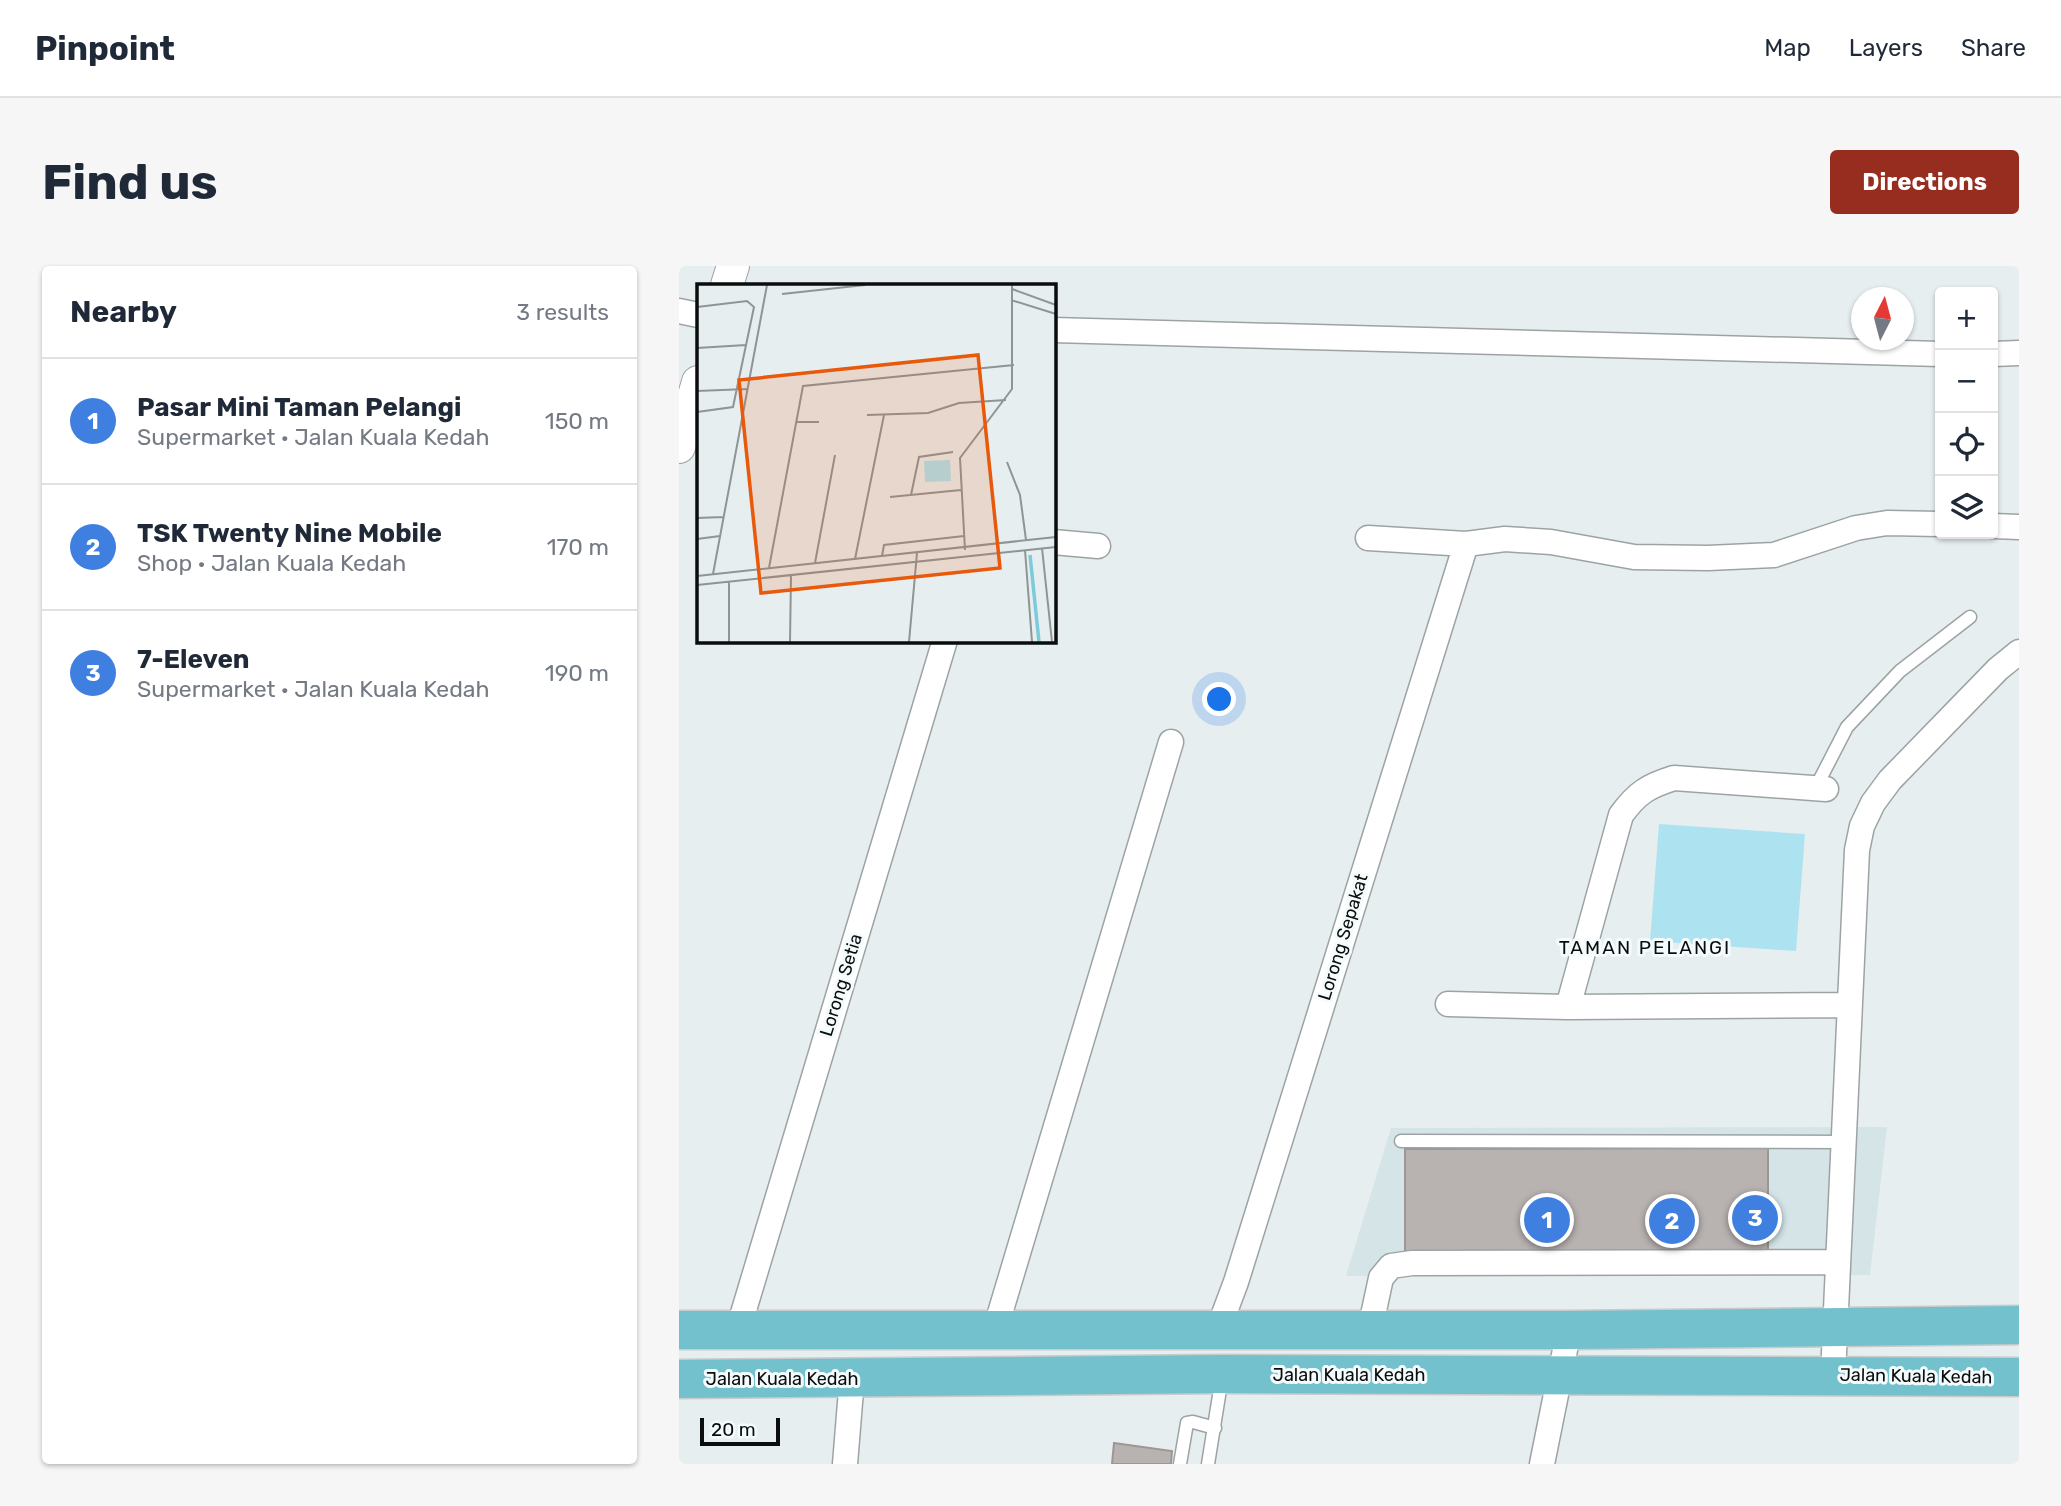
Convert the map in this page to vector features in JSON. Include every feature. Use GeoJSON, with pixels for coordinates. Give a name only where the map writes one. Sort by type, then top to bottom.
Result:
{"type":"FeatureCollection","features":[{"type":"Feature","properties":{"kind":"main road"},"geometry":{"type":"LineString","coordinates":[[679,1330],[1569,1330],[2019,1325]]}},
{"type":"Feature","properties":{"kind":"main road","name":"Jalan Kuala Kedah"},"geometry":{"type":"LineString","coordinates":[[679,1379],[1222,1374],[1833,1374],[2019,1377]]}},
{"type":"Feature","properties":{"kind":"street"},"geometry":{"type":"LineString","coordinates":[[727,284],[733,266]]}},
{"type":"Feature","properties":{"kind":"street"},"geometry":{"type":"LineString","coordinates":[[679,311],[697,315]]}},
{"type":"Feature","properties":{"kind":"street"},"geometry":{"type":"LineString","coordinates":[[1055,330],[1935,354]]}},
{"type":"Feature","properties":{"kind":"street"},"geometry":{"type":"LineString","coordinates":[[1998,354],[2019,353]]}},
{"type":"Feature","properties":{"kind":"street"},"geometry":{"type":"LineString","coordinates":[[679,447],[697,385]]}},
{"type":"Feature","properties":{"kind":"street"},"geometry":{"type":"LineString","coordinates":[[1368,538],[1466,544],[1505,540],[1551,542],[1634,557],[1708,558],[1774,555],[1856,528],[1887,523],[1935,524]]}},
{"type":"Feature","properties":{"kind":"street"},"geometry":{"type":"LineString","coordinates":[[1998,526],[2019,527]]}},
{"type":"Feature","properties":{"kind":"street"},"geometry":{"type":"LineString","coordinates":[[1055,542],[1098,546]]}},
{"type":"Feature","properties":{"kind":"street","name":"Lorong Sepakat"},"geometry":{"type":"LineString","coordinates":[[1218,1329],[1236,1282],[1466,544]]}},
{"type":"Feature","properties":{"kind":"street","name":"Lorong Setia"},"geometry":{"type":"LineString","coordinates":[[738,1330],[944,642]]}},
{"type":"Feature","properties":{"kind":"street"},"geometry":{"type":"LineString","coordinates":[[1833,1374],[1848,1005],[1857,850],[1862,826],[1873,803],[1897,773],[1998,669],[2019,652]]}},
{"type":"Feature","properties":{"kind":"street"},"geometry":{"type":"LineString","coordinates":[[995,1330],[1171,741]]}},
{"type":"Feature","properties":{"kind":"street"},"geometry":{"type":"LineString","coordinates":[[1568,1007],[1621,815],[1634,798],[1652,785],[1674,778],[1821,789]]}},
{"type":"Feature","properties":{"kind":"street"},"geometry":{"type":"LineString","coordinates":[[1448,1004],[1568,1007],[1848,1005]]}},
{"type":"Feature","properties":{"kind":"street"},"geometry":{"type":"LineString","coordinates":[[1370,1329],[1381,1278],[1391,1266],[1838,1262]]}},
{"type":"Feature","properties":{"kind":"street"},"geometry":{"type":"LineString","coordinates":[[1542,1464],[1569,1330]]}},
{"type":"Feature","properties":{"kind":"street"},"geometry":{"type":"LineString","coordinates":[[845,1464],[852,1378]]}},
{"type":"Feature","properties":{"kind":"lane"},"geometry":{"type":"LineString","coordinates":[[1821,789],[1847,727],[1900,671],[1970,617]]}},
{"type":"Feature","properties":{"kind":"lane"},"geometry":{"type":"LineString","coordinates":[[1401,1141],[1843,1142]]}},
{"type":"Feature","properties":{"kind":"lane"},"geometry":{"type":"LineString","coordinates":[[1208,1464],[1222,1374]]}},
{"type":"Feature","properties":{"kind":"lane"},"geometry":{"type":"LineString","coordinates":[[1180,1464],[1187,1423],[1215,1428]]}},
{"type":"Feature","properties":{"kind":"shaded area"},"geometry":{"type":"Polygon","coordinates":[[[1659,824],[1805,834],[1796,951],[1650,941],[1659,824]]]}},
{"type":"Feature","properties":{"kind":"shaded area"},"geometry":{"type":"Polygon","coordinates":[[[1887,1127],[1870,1275],[1346,1276],[1391,1128],[1887,1127]]]}},
{"type":"Feature","properties":{"kind":"building"},"geometry":{"type":"Polygon","coordinates":[[[1768,1148],[1768,1253],[1405,1254],[1405,1149],[1768,1148]]]}},
{"type":"Feature","properties":{"kind":"building"},"geometry":{"type":"Polygon","coordinates":[[[1114,1443],[1172,1451],[1171,1464],[1112,1464],[1114,1443]]]}},
{"type":"Feature","properties":{"kind":"place","name":"7-Eleven"},"geometry":{"type":"Point","coordinates":[1755,1218]}},
{"type":"Feature","properties":{"kind":"place","name":"Pasar Mini Taman Pelangi"},"geometry":{"type":"Point","coordinates":[1547,1220]}},
{"type":"Feature","properties":{"kind":"place","name":"TSK Twenty Nine Mobile"},"geometry":{"type":"Point","coordinates":[1672,1221]}},
{"type":"Feature","properties":{"kind":"district","name":"TAMAN PELANGI"},"geometry":{"type":"Point","coordinates":[1645,947]}}]}
